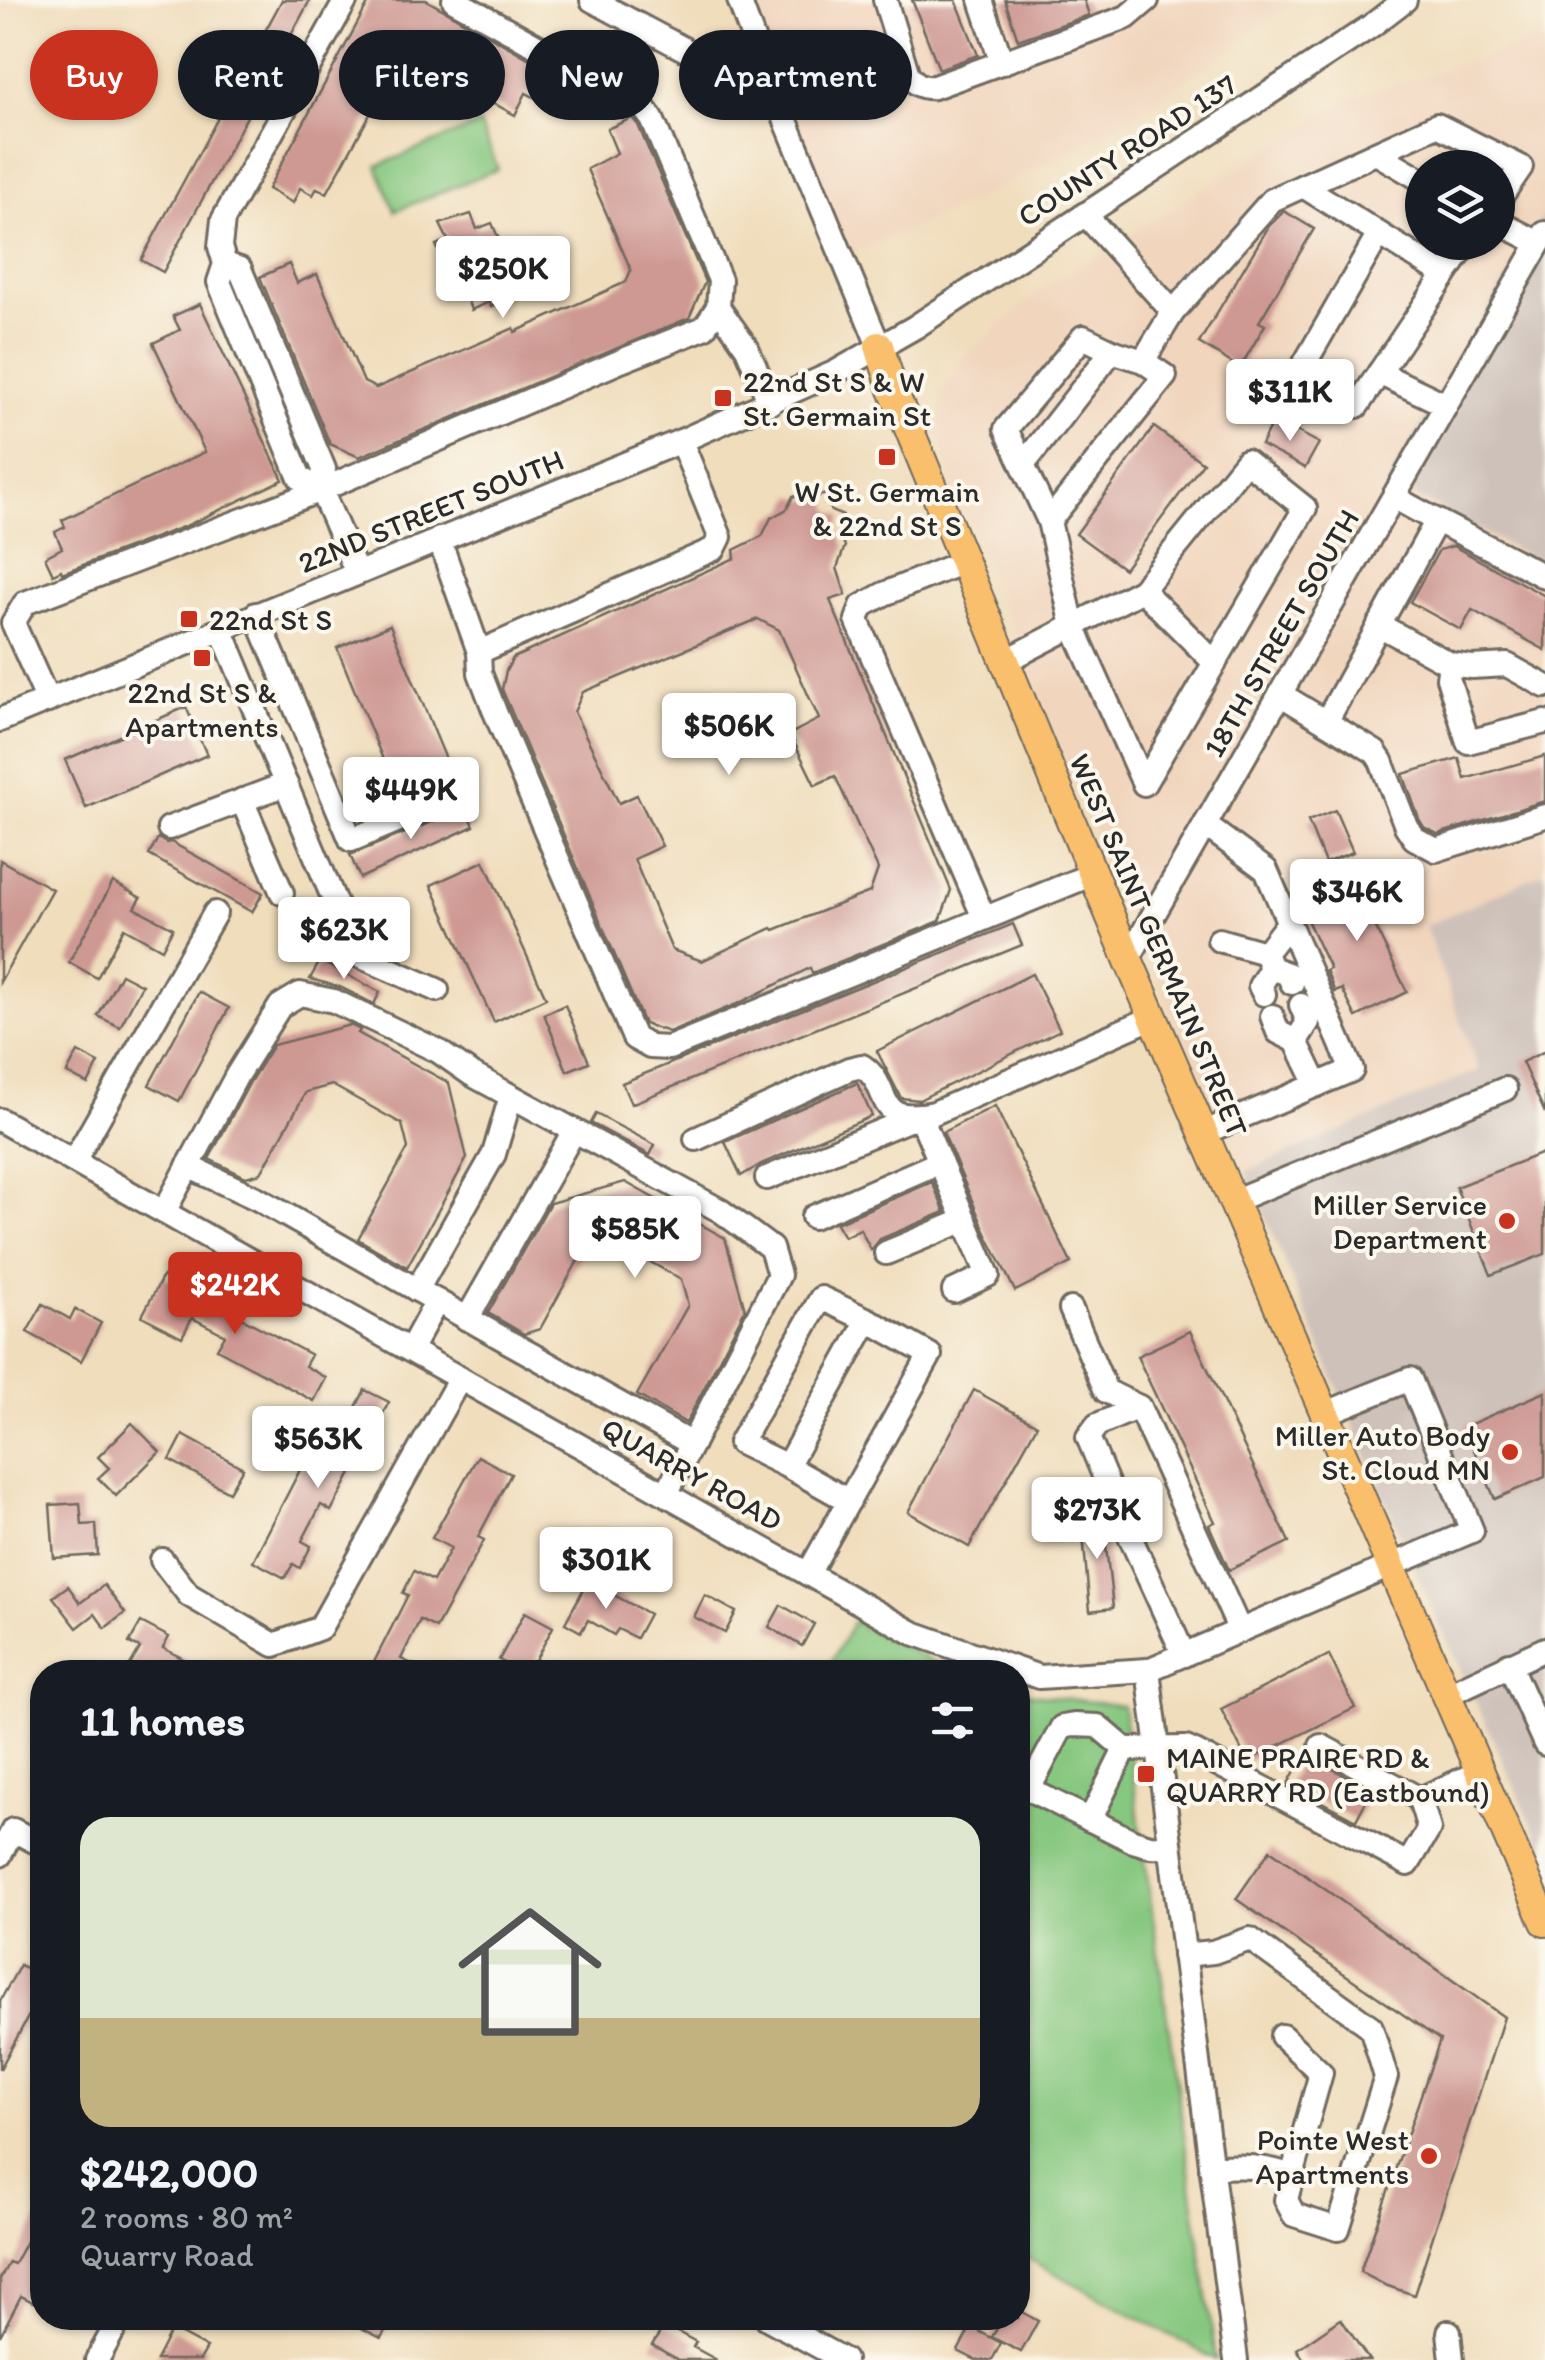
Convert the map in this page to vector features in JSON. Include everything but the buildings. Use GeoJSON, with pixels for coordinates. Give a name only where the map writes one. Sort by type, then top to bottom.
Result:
{"type":"FeatureCollection","features":[{"type":"Feature","properties":{"kind":"main road","name":"WEST SAINT GERMAIN STREET"},"geometry":{"type":"LineString","coordinates":[[879,346],[892,390],[1128,959],[1542,1920]]}},
{"type":"Feature","properties":{"kind":"street"},"geometry":{"type":"LineString","coordinates":[[346,0],[222,220],[220,247],[225,264],[240,269],[324,469],[321,490],[357,573]]}},
{"type":"Feature","properties":{"kind":"street"},"geometry":{"type":"LineString","coordinates":[[48,700],[14,623],[25,603],[321,490],[704,328],[718,307],[720,280],[652,119],[639,102],[454,0]]}},
{"type":"Feature","properties":{"kind":"street"},"geometry":{"type":"LineString","coordinates":[[592,0],[679,46]]}},
{"type":"Feature","properties":{"kind":"street","name":"WEST SAINT GERMAIN STREET"},"geometry":{"type":"LineString","coordinates":[[739,0],[750,30]]}},
{"type":"Feature","properties":{"kind":"street"},"geometry":{"type":"LineString","coordinates":[[885,0],[908,75],[924,88],[1128,18],[1142,2]]}},
{"type":"Feature","properties":{"kind":"street"},"geometry":{"type":"LineString","coordinates":[[981,0],[1002,63]]}},
{"type":"Feature","properties":{"kind":"street","name":"COUNTY ROAD 137"},"geometry":{"type":"LineString","coordinates":[[879,346],[915,327],[1405,0]]}},
{"type":"Feature","properties":{"kind":"street","name":"WEST SAINT GERMAIN STREET"},"geometry":{"type":"LineString","coordinates":[[785,120],[879,346]]}},
{"type":"Feature","properties":{"kind":"street"},"geometry":{"type":"LineString","coordinates":[[1143,360],[1173,312],[1272,200],[1436,125],[1487,150]]}},
{"type":"Feature","properties":{"kind":"street"},"geometry":{"type":"LineString","coordinates":[[1376,153],[1405,170]]}},
{"type":"Feature","properties":{"kind":"street"},"geometry":{"type":"LineString","coordinates":[[1304,186],[1445,275]]}},
{"type":"Feature","properties":{"kind":"street"},"geometry":{"type":"LineString","coordinates":[[1084,214],[1173,312]]}},
{"type":"Feature","properties":{"kind":"street"},"geometry":{"type":"LineString","coordinates":[[1515,228],[1542,238]]}},
{"type":"Feature","properties":{"kind":"street"},"geometry":{"type":"LineString","coordinates":[[1380,234],[1298,375],[1357,406],[1455,260]]}},
{"type":"Feature","properties":{"kind":"street","name":"18TH STREET SOUTH"},"geometry":{"type":"LineString","coordinates":[[1128,959],[1542,238]]}},
{"type":"Feature","properties":{"kind":"street"},"geometry":{"type":"LineString","coordinates":[[718,307],[748,348],[770,403]]}},
{"type":"Feature","properties":{"kind":"street"},"geometry":{"type":"LineString","coordinates":[[1004,662],[1073,626],[1142,590],[1246,461],[1306,508],[1144,784],[1073,626],[1049,521],[1006,429],[1083,338],[1143,360],[1165,376],[1049,521]]}},
{"type":"Feature","properties":{"kind":"street","name":"22ND STREET SOUTH"},"geometry":{"type":"LineString","coordinates":[[0,720],[681,441],[836,372],[879,346]]}},
{"type":"Feature","properties":{"kind":"street"},"geometry":{"type":"LineString","coordinates":[[1023,465],[1112,351]]}},
{"type":"Feature","properties":{"kind":"street"},"geometry":{"type":"LineString","coordinates":[[1379,372],[1446,405]]}},
{"type":"Feature","properties":{"kind":"street"},"geometry":{"type":"LineString","coordinates":[[478,652],[714,549],[720,537],[681,441]]}},
{"type":"Feature","properties":{"kind":"street"},"geometry":{"type":"LineString","coordinates":[[1394,497],[1545,577]]}},
{"type":"Feature","properties":{"kind":"street"},"geometry":{"type":"LineString","coordinates":[[1326,722],[1436,522]]}},
{"type":"Feature","properties":{"kind":"street"},"geometry":{"type":"LineString","coordinates":[[439,540],[495,712],[634,1038],[650,1047],[670,1048],[1093,874]]}},
{"type":"Feature","properties":{"kind":"street"},"geometry":{"type":"LineString","coordinates":[[963,562],[884,594],[862,606],[856,620],[984,918]]}},
{"type":"Feature","properties":{"kind":"street"},"geometry":{"type":"LineString","coordinates":[[1142,590],[1215,663]]}},
{"type":"Feature","properties":{"kind":"street"},"geometry":{"type":"LineString","coordinates":[[256,614],[351,840]]}},
{"type":"Feature","properties":{"kind":"street"},"geometry":{"type":"LineString","coordinates":[[1379,626],[1450,664],[1507,665],[1545,686]]}},
{"type":"Feature","properties":{"kind":"street"},"geometry":{"type":"LineString","coordinates":[[221,629],[357,955],[437,990]]}},
{"type":"Feature","properties":{"kind":"street"},"geometry":{"type":"LineString","coordinates":[[1450,664],[1448,678],[1468,742],[1545,722]]}},
{"type":"Feature","properties":{"kind":"street"},"geometry":{"type":"LineString","coordinates":[[1280,694],[1375,752],[1406,826],[1414,838],[1436,850],[1545,816]]}},
{"type":"Feature","properties":{"kind":"street"},"geometry":{"type":"LineString","coordinates":[[169,828],[286,784]]}},
{"type":"Feature","properties":{"kind":"street"},"geometry":{"type":"LineString","coordinates":[[316,856],[450,798]]}},
{"type":"Feature","properties":{"kind":"street"},"geometry":{"type":"LineString","coordinates":[[242,800],[282,894]]}},
{"type":"Feature","properties":{"kind":"street"},"geometry":{"type":"LineString","coordinates":[[1204,1133],[1352,1070],[1266,870],[1205,825]]}},
{"type":"Feature","properties":{"kind":"street"},"geometry":{"type":"LineString","coordinates":[[74,1161],[215,912]]}},
{"type":"Feature","properties":{"kind":"street"},"geometry":{"type":"LineString","coordinates":[[1288,922],[1260,986],[1278,1032],[1296,1041],[1317,1085]]}},
{"type":"Feature","properties":{"kind":"street"},"geometry":{"type":"LineString","coordinates":[[1219,940],[1288,974],[1308,1022],[1296,1041]]}},
{"type":"Feature","properties":{"kind":"street"},"geometry":{"type":"LineString","coordinates":[[164,1212],[236,1075],[280,1006],[300,994],[334,1001],[438,1051],[471,1074],[721,1211],[771,1248],[780,1275],[666,1494]]}},
{"type":"Feature","properties":{"kind":"street"},"geometry":{"type":"LineString","coordinates":[[767,1178],[934,1113],[1154,1018]]}},
{"type":"Feature","properties":{"kind":"street"},"geometry":{"type":"LineString","coordinates":[[696,1138],[862,1066],[870,1071],[888,1107],[896,1114],[920,1116]]}},
{"type":"Feature","properties":{"kind":"street"},"geometry":{"type":"LineString","coordinates":[[1233,1201],[1506,1089]]}},
{"type":"Feature","properties":{"kind":"street"},"geometry":{"type":"LineString","coordinates":[[410,1350],[427,1295],[494,1154],[511,1096]]}},
{"type":"Feature","properties":{"kind":"street"},"geometry":{"type":"LineString","coordinates":[[920,1116],[988,1275],[954,1291]]}},
{"type":"Feature","properties":{"kind":"street","name":"QUARRY ROAD"},"geometry":{"type":"LineString","coordinates":[[0,1120],[913,1634],[989,1660]]}},
{"type":"Feature","properties":{"kind":"street"},"geometry":{"type":"LineString","coordinates":[[467,1318],[574,1131]]}},
{"type":"Feature","properties":{"kind":"street"},"geometry":{"type":"LineString","coordinates":[[813,1217],[940,1162]]}},
{"type":"Feature","properties":{"kind":"street"},"geometry":{"type":"LineString","coordinates":[[188,1166],[258,1199],[692,1444]]}},
{"type":"Feature","properties":{"kind":"street"},"geometry":{"type":"LineString","coordinates":[[886,1253],[965,1220]]}},
{"type":"Feature","properties":{"kind":"street"},"geometry":{"type":"LineString","coordinates":[[808,1574],[849,1501],[930,1355],[821,1298],[740,1443],[849,1501]]}},
{"type":"Feature","properties":{"kind":"street"},"geometry":{"type":"LineString","coordinates":[[1071,1309],[1106,1391],[1139,1407],[1240,1631]]}},
{"type":"Feature","properties":{"kind":"street"},"geometry":{"type":"LineString","coordinates":[[786,1466],[868,1320]]}},
{"type":"Feature","properties":{"kind":"street"},"geometry":{"type":"LineString","coordinates":[[162,1560],[189,1595],[274,1645],[320,1628],[460,1378]]}},
{"type":"Feature","properties":{"kind":"street","name":"QUARRY ROAD"},"geometry":{"type":"LineString","coordinates":[[1030,1674],[1039,1677],[1148,1670],[1472,1531],[1410,1379],[1324,1414]]}},
{"type":"Feature","properties":{"kind":"street"},"geometry":{"type":"LineString","coordinates":[[1139,1407],[1097,1425],[1088,1437],[1184,1655]]}},
{"type":"Feature","properties":{"kind":"street"},"geometry":{"type":"LineString","coordinates":[[1446,1695],[1545,1649]]}},
{"type":"Feature","properties":{"kind":"street"},"geometry":{"type":"LineString","coordinates":[[1509,1664],[1545,1744]]}},
{"type":"Feature","properties":{"kind":"street"},"geometry":{"type":"LineString","coordinates":[[1148,1670],[1236,2360]]}},
{"type":"Feature","properties":{"kind":"street"},"geometry":{"type":"LineString","coordinates":[[1170,1847],[1133,1841],[1034,1792],[1032,1782],[1062,1727],[1098,1726],[1125,1748],[1186,1748],[1408,1864],[1429,1830],[1420,1799],[1321,1746]]}},
{"type":"Feature","properties":{"kind":"street"},"geometry":{"type":"LineString","coordinates":[[1090,1820],[1125,1748]]}},
{"type":"Feature","properties":{"kind":"street"},"geometry":{"type":"LineString","coordinates":[[1420,1799],[1479,1772]]}},
{"type":"Feature","properties":{"kind":"street"},"geometry":{"type":"LineString","coordinates":[[0,1854],[14,1830],[30,1839]]}},
{"type":"Feature","properties":{"kind":"street"},"geometry":{"type":"LineString","coordinates":[[1184,1956],[1213,1952],[1250,1939],[1370,2027],[1386,2078],[1338,2228],[1294,2215],[1286,2200],[1320,2073],[1282,2036]]}},
{"type":"Feature","properties":{"kind":"street"},"geometry":{"type":"LineString","coordinates":[[1211,2168],[1262,2167],[1292,2176]]}},
{"type":"Feature","properties":{"kind":"street"},"geometry":{"type":"LineString","coordinates":[[97,2360],[113,2330]]}},
{"type":"Feature","properties":{"kind":"street"},"geometry":{"type":"LineString","coordinates":[[789,2330],[844,2360]]}},
{"type":"Feature","properties":{"kind":"street"},"geometry":{"type":"LineString","coordinates":[[1449,2332],[1452,2360]]}},
{"type":"Feature","properties":{"kind":"shaded area"},"geometry":{"type":"Polygon","coordinates":[[[751,0],[1297,0],[1135,117],[969,203],[848,255],[797,120],[912,120],[912,30],[762,30],[751,0]]]}},
{"type":"Feature","properties":{"kind":"shaded area"},"geometry":{"type":"Polygon","coordinates":[[[1545,38],[1545,212],[1388,481],[1545,565],[1545,872],[1425,926],[1479,1070],[1245,1172],[1132,924],[952,480],[939,435],[942,394],[965,357],[1042,289],[1349,99],[1545,38]]]}},
{"type":"Feature","properties":{"kind":"shaded area"},"geometry":{"type":"Polygon","coordinates":[[[1545,212],[1545,565],[1388,481],[1545,212]]]}},
{"type":"Feature","properties":{"kind":"shaded area"},"geometry":{"type":"Polygon","coordinates":[[[1545,872],[1545,1852],[1423,1588],[1246,1172],[1479,1070],[1425,926],[1545,872]]]}},
{"type":"Feature","properties":{"kind":"green space"},"geometry":{"type":"Polygon","coordinates":[[[480,124],[498,169],[395,211],[377,166],[480,124]]]}},
{"type":"Feature","properties":{"kind":"green space"},"geometry":{"type":"Polygon","coordinates":[[[853,1622],[930,1660],[832,1660],[853,1622]]]}},
{"type":"Feature","properties":{"kind":"green space"},"geometry":{"type":"Polygon","coordinates":[[[1030,1694],[1123,1706],[1216,2360],[1030,2259],[1030,1694]]]}},
{"type":"Feature","properties":{"kind":"place","name":"22nd St S & W St. Germain St"},"geometry":{"type":"Point","coordinates":[723,398]}},
{"type":"Feature","properties":{"kind":"place","name":"W St. Germain & 22nd St S"},"geometry":{"type":"Point","coordinates":[887,457]}},
{"type":"Feature","properties":{"kind":"place","name":"22nd St S"},"geometry":{"type":"Point","coordinates":[189,619]}},
{"type":"Feature","properties":{"kind":"place","name":"22nd St S & Apartments"},"geometry":{"type":"Point","coordinates":[202,658]}},
{"type":"Feature","properties":{"kind":"place","name":"Miller Service Department"},"geometry":{"type":"Point","coordinates":[1507,1221]}},
{"type":"Feature","properties":{"kind":"place","name":"Miller Auto Body St. Cloud MN"},"geometry":{"type":"Point","coordinates":[1510,1452]}},
{"type":"Feature","properties":{"kind":"place","name":"MAINE PRAIRE RD & QUARRY RD (Eastbound)"},"geometry":{"type":"Point","coordinates":[1146,1774]}},
{"type":"Feature","properties":{"kind":"place","name":"Pointe West Apartments"},"geometry":{"type":"Point","coordinates":[1429,2156]}}]}
